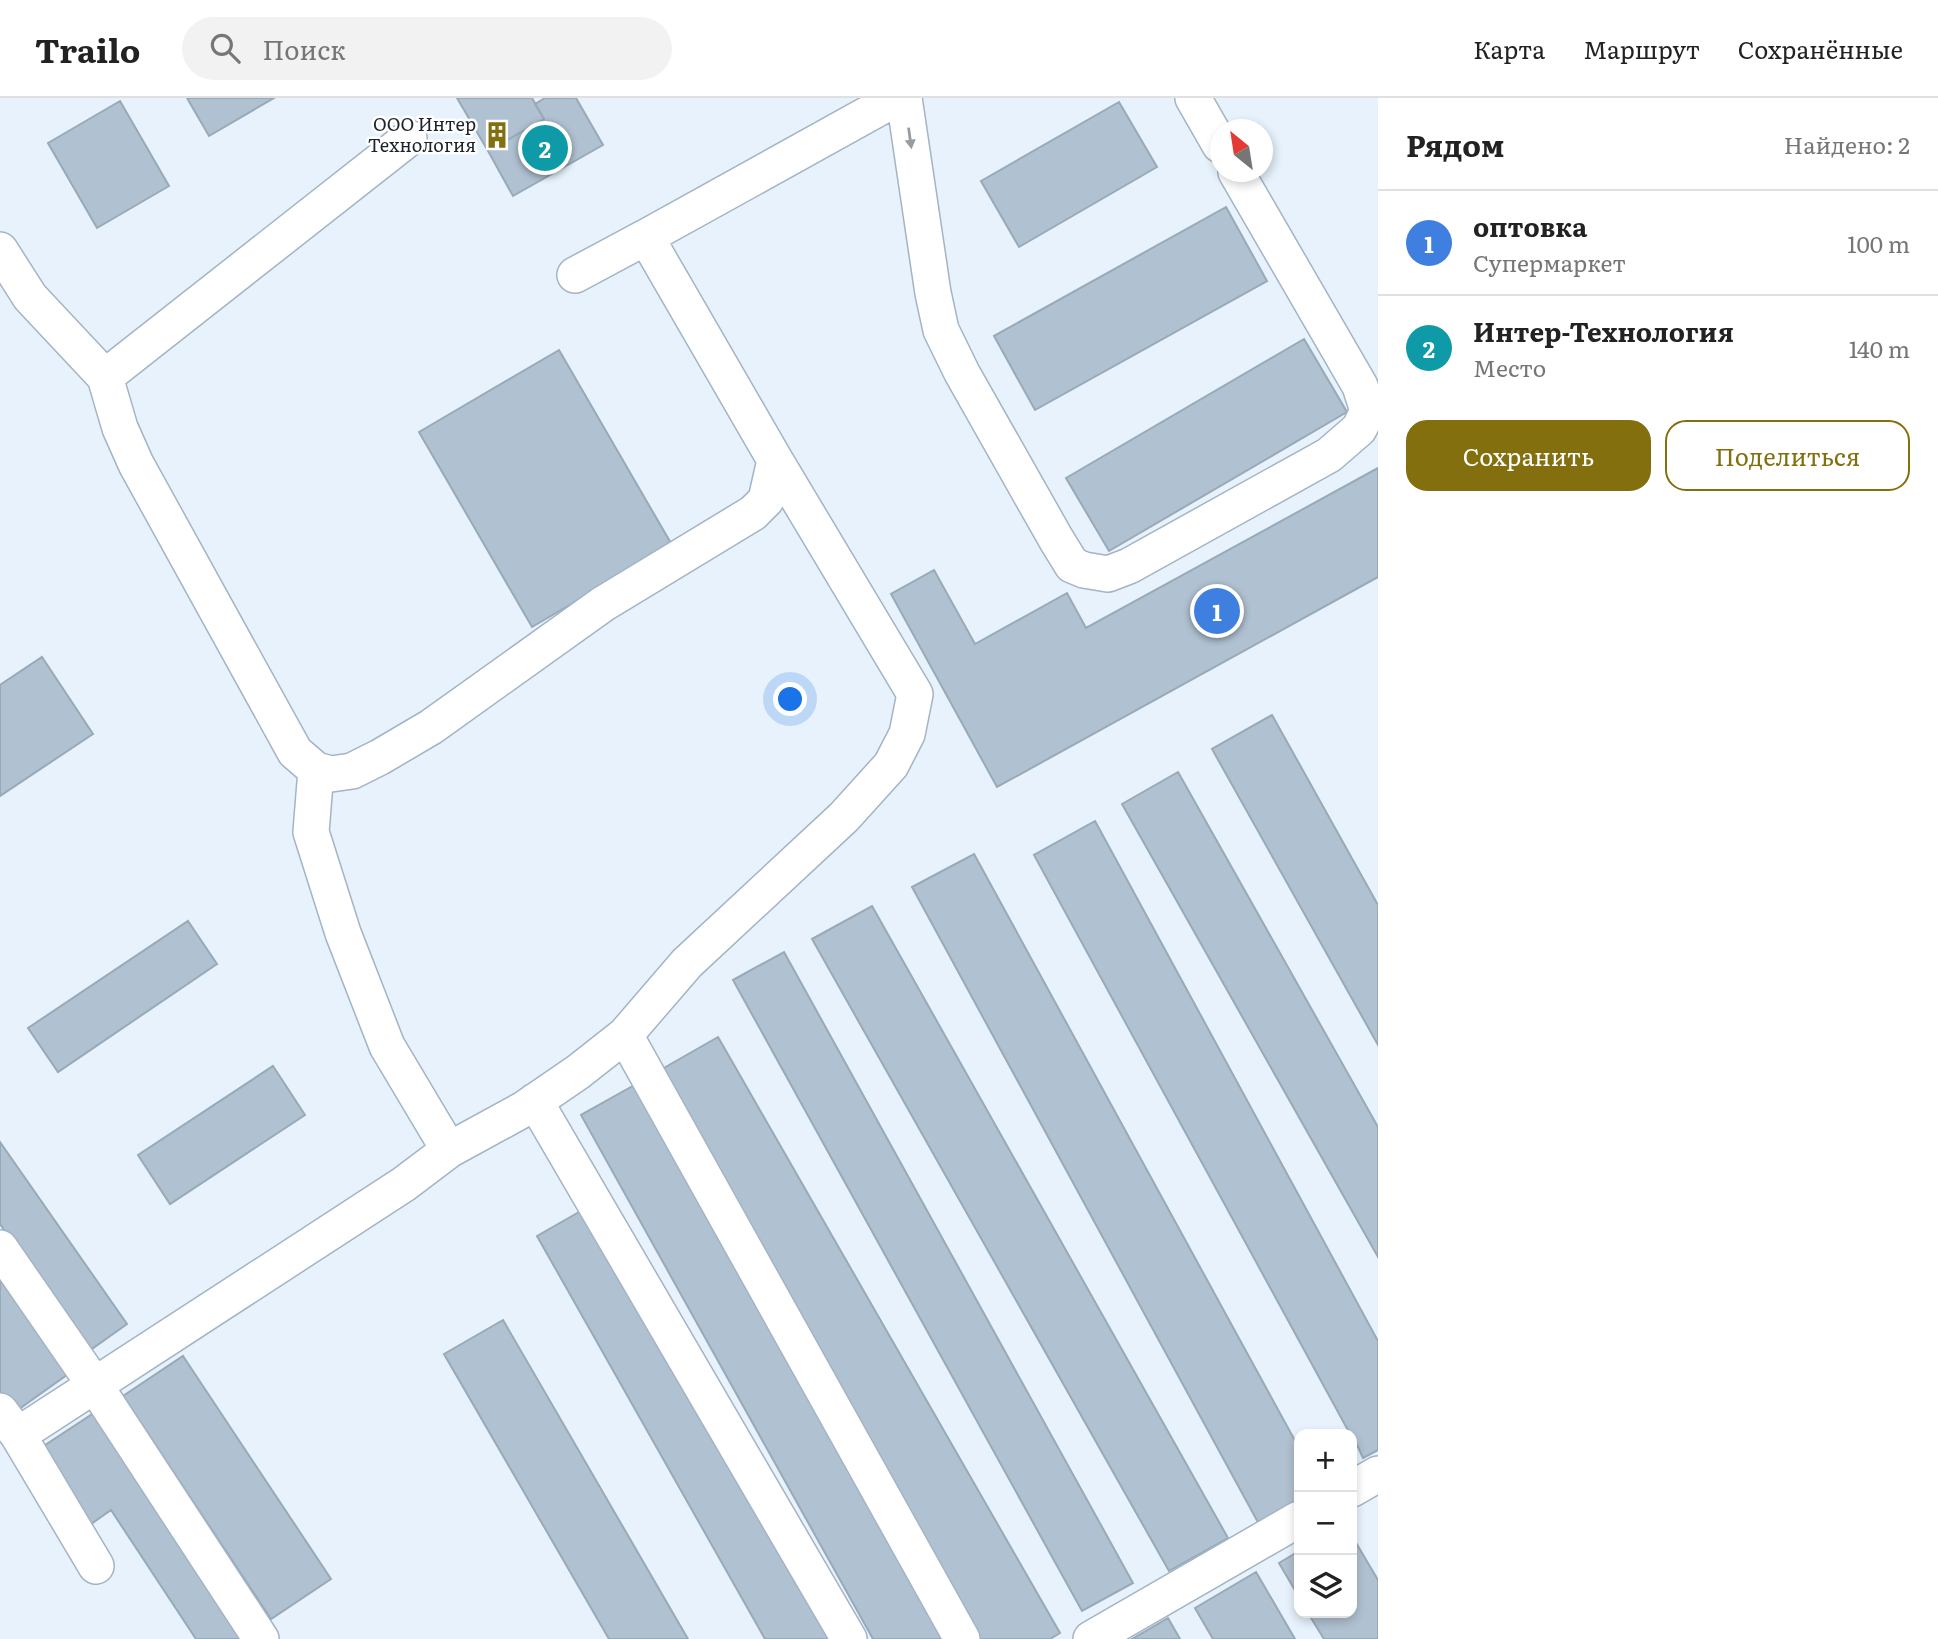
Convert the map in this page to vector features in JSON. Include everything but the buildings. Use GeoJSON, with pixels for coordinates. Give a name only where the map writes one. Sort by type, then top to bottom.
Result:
{"type":"FeatureCollection","features":[{"type":"Feature","properties":{"kind":"lane"},"geometry":{"type":"LineString","coordinates":[[575,275],[897,98]]}},
{"type":"Feature","properties":{"kind":"lane"},"geometry":{"type":"LineString","coordinates":[[904,98],[941,330],[962,373],[1072,565],[1084,570],[1108,574],[1129,566],[1329,455],[1359,429],[1368,411],[1360,386],[1242,182]]}},
{"type":"Feature","properties":{"kind":"lane"},"geometry":{"type":"LineString","coordinates":[[1193,98],[1210,128]]}},
{"type":"Feature","properties":{"kind":"lane"},"geometry":{"type":"LineString","coordinates":[[105,377],[409,138]]}},
{"type":"Feature","properties":{"kind":"lane"},"geometry":{"type":"LineString","coordinates":[[96,1566],[9,1423],[94,1384],[404,1184],[449,1150],[535,1101],[578,1072],[625,1035],[687,962],[844,817],[891,765],[906,734],[915,694],[646,237]]}},
{"type":"Feature","properties":{"kind":"lane"},"geometry":{"type":"LineString","coordinates":[[0,250],[30,297],[105,377],[120,428],[136,464],[295,752],[316,770],[331,774],[352,771],[431,727],[603,604],[753,513],[766,500],[775,460]]}},
{"type":"Feature","properties":{"kind":"lane"},"geometry":{"type":"LineString","coordinates":[[316,770],[311,832],[343,933],[387,1046],[449,1150]]}},
{"type":"Feature","properties":{"kind":"lane"},"geometry":{"type":"LineString","coordinates":[[625,1035],[962,1639]]}},
{"type":"Feature","properties":{"kind":"lane"},"geometry":{"type":"LineString","coordinates":[[535,1101],[849,1639]]}},
{"type":"Feature","properties":{"kind":"lane"},"geometry":{"type":"LineString","coordinates":[[0,1248],[94,1384],[261,1639]]}},
{"type":"Feature","properties":{"kind":"lane"},"geometry":{"type":"LineString","coordinates":[[1357,1486],[1378,1474]]}},
{"type":"Feature","properties":{"kind":"lane"},"geometry":{"type":"LineString","coordinates":[[1091,1639],[1294,1523]]}},
{"type":"Feature","properties":{"kind":"place","name":"ООО Интер Технология"},"geometry":{"type":"Point","coordinates":[497,135]}},
{"type":"Feature","properties":{"kind":"place","name":"Интер-Технология"},"geometry":{"type":"Point","coordinates":[545,148]}},
{"type":"Feature","properties":{"kind":"place","name":"оптовка"},"geometry":{"type":"Point","coordinates":[1217,611]}}]}
